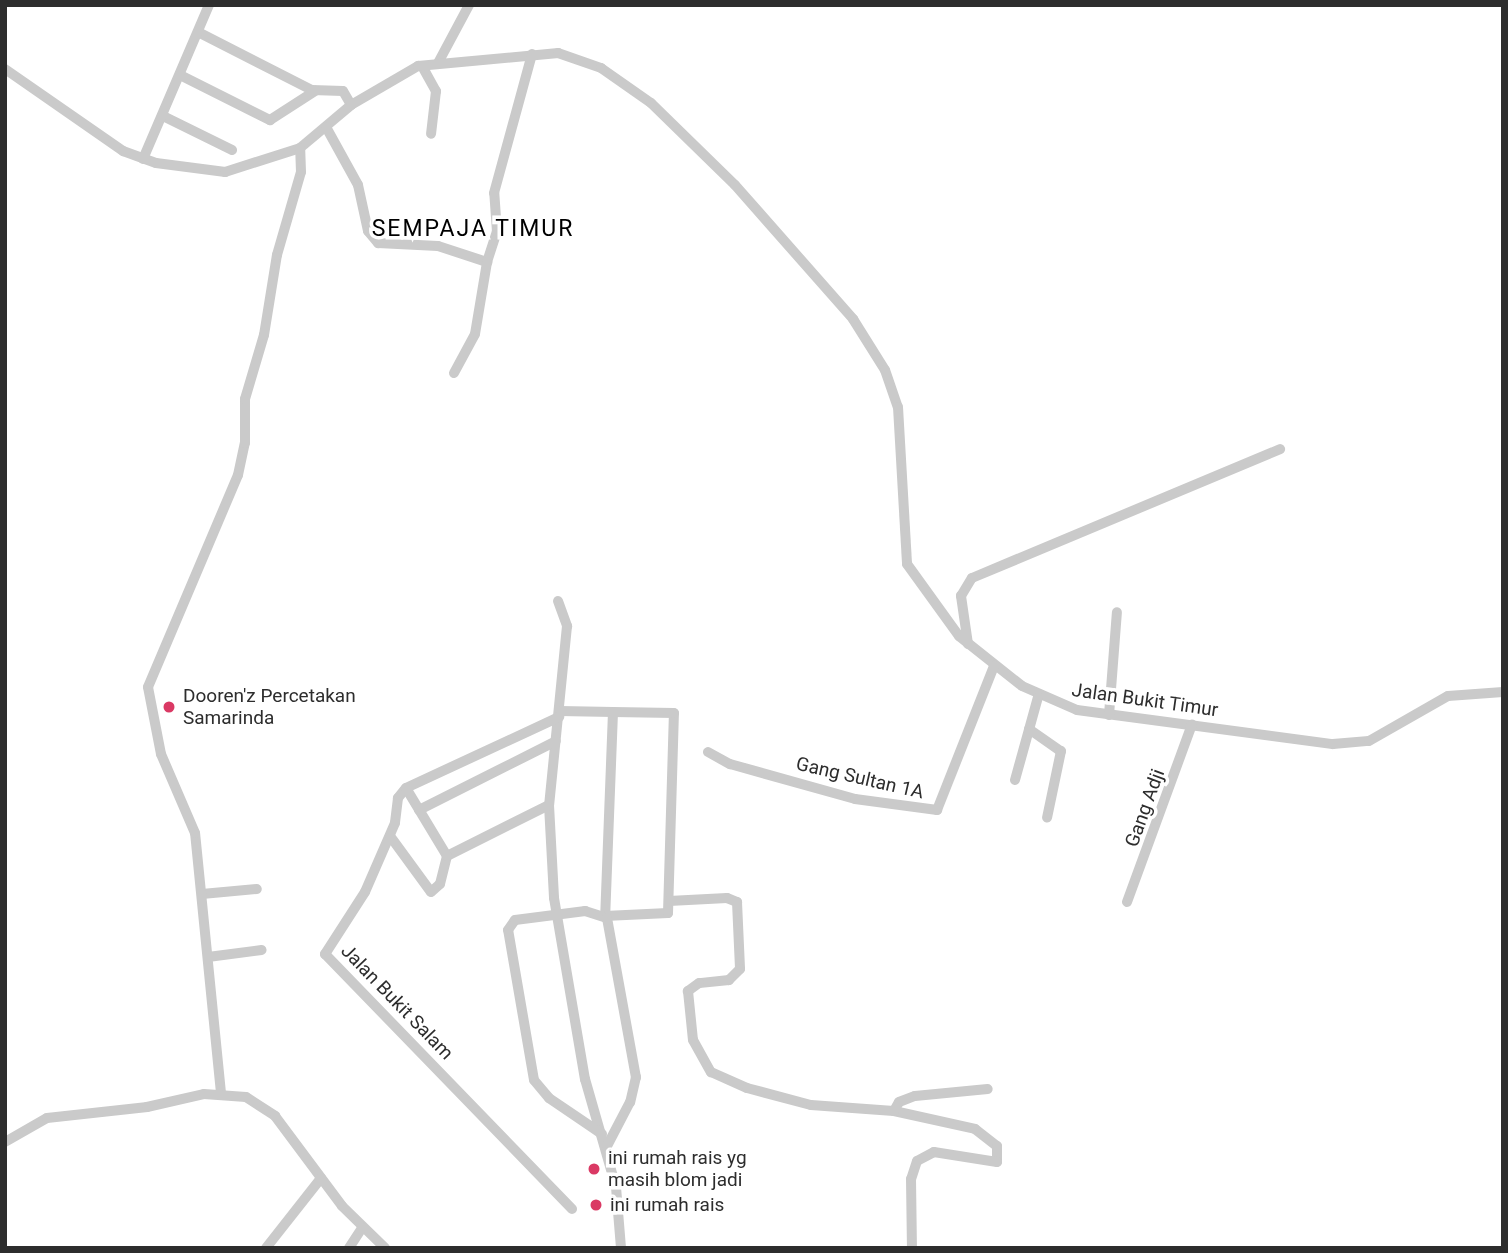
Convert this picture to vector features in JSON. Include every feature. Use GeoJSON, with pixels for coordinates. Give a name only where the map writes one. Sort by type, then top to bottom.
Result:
{"type":"FeatureCollection","features":[{"type":"Feature","properties":{"kind":"street"},"geometry":{"type":"LineString","coordinates":[[143,159],[208,5]]}},
{"type":"Feature","properties":{"kind":"street"},"geometry":{"type":"LineString","coordinates":[[438,63],[469,5]]}},
{"type":"Feature","properties":{"kind":"street"},"geometry":{"type":"LineString","coordinates":[[198,32],[315,91],[344,91],[351,105]]}},
{"type":"Feature","properties":{"kind":"street"},"geometry":{"type":"LineString","coordinates":[[454,373],[475,334],[487,262],[497,232],[494,193],[532,54]]}},
{"type":"Feature","properties":{"kind":"street","name":"Jalan Bukit Timur"},"geometry":{"type":"LineString","coordinates":[[300,148],[351,105],[422,66],[532,54],[573,57],[601,68],[640,95],[735,185],[806,261],[853,319],[890,382],[900,422],[906,564],[968,644],[1038,697],[1060,706],[1109,715],[1358,744],[1386,733],[1448,696],[1503,692]]}},
{"type":"Feature","properties":{"kind":"street"},"geometry":{"type":"LineString","coordinates":[[422,66],[436,91],[430,134]]}},
{"type":"Feature","properties":{"kind":"street"},"geometry":{"type":"LineString","coordinates":[[5,69],[123,151],[143,159],[225,172],[300,148],[302,172],[277,255],[264,335],[245,399],[245,443],[238,475],[148,687],[161,754],[195,833],[221,1093]]}},
{"type":"Feature","properties":{"kind":"street"},"geometry":{"type":"LineString","coordinates":[[180,75],[270,120],[315,91]]}},
{"type":"Feature","properties":{"kind":"street"},"geometry":{"type":"LineString","coordinates":[[163,116],[232,150]]}},
{"type":"Feature","properties":{"kind":"street"},"geometry":{"type":"LineString","coordinates":[[327,127],[358,185],[368,230],[378,243],[438,246],[487,262]]}},
{"type":"Feature","properties":{"kind":"street"},"geometry":{"type":"LineString","coordinates":[[968,644],[961,596],[972,578],[1280,449]]}},
{"type":"Feature","properties":{"kind":"street"},"geometry":{"type":"LineString","coordinates":[[558,601],[567,626],[549,805],[557,915],[585,1079],[607,1146],[621,1248]]}},
{"type":"Feature","properties":{"kind":"street"},"geometry":{"type":"LineString","coordinates":[[1109,715],[1117,612]]}},
{"type":"Feature","properties":{"kind":"street","name":"Gang Sultan 1A"},"geometry":{"type":"LineString","coordinates":[[708,752],[730,764],[855,799],[937,810],[994,666]]}},
{"type":"Feature","properties":{"kind":"street"},"geometry":{"type":"LineString","coordinates":[[1015,780],[1038,697]]}},
{"type":"Feature","properties":{"kind":"street"},"geometry":{"type":"LineString","coordinates":[[607,1146],[630,1102],[636,1077],[616,948],[605,916],[614,712]]}},
{"type":"Feature","properties":{"kind":"street"},"geometry":{"type":"LineString","coordinates":[[390,836],[431,892],[440,884],[447,856],[406,789],[560,714],[674,713],[668,913],[605,916],[594,911],[515,920],[508,927],[536,1083],[549,1097],[602,1134]]}},
{"type":"Feature","properties":{"kind":"street","name":"Gang Adji"},"geometry":{"type":"LineString","coordinates":[[1127,902],[1192,724]]}},
{"type":"Feature","properties":{"kind":"street"},"geometry":{"type":"LineString","coordinates":[[1029,729],[1061,751],[1047,818]]}},
{"type":"Feature","properties":{"kind":"street"},"geometry":{"type":"LineString","coordinates":[[419,810],[556,741]]}},
{"type":"Feature","properties":{"kind":"street","name":"Jalan Bukit Salam"},"geometry":{"type":"LineString","coordinates":[[406,789],[395,808],[390,836],[365,892],[325,954],[572,1209]]}},
{"type":"Feature","properties":{"kind":"street"},"geometry":{"type":"LineString","coordinates":[[447,856],[549,805]]}},
{"type":"Feature","properties":{"kind":"street"},"geometry":{"type":"LineString","coordinates":[[202,894],[257,889]]}},
{"type":"Feature","properties":{"kind":"street"},"geometry":{"type":"LineString","coordinates":[[669,901],[727,898],[737,902],[740,969],[729,979],[699,983],[688,991],[693,1040],[704,1065],[747,1088],[840,1110],[894,1111],[975,1129],[997,1146],[997,1162],[934,1152],[917,1161],[911,1179],[912,1248]]}},
{"type":"Feature","properties":{"kind":"street"},"geometry":{"type":"LineString","coordinates":[[208,957],[262,950]]}},
{"type":"Feature","properties":{"kind":"street"},"geometry":{"type":"LineString","coordinates":[[894,1111],[899,1102],[915,1096],[988,1089]]}},
{"type":"Feature","properties":{"kind":"street"},"geometry":{"type":"LineString","coordinates":[[5,1142],[47,1118],[221,1093],[266,1107],[362,1228],[385,1248]]}},
{"type":"Feature","properties":{"kind":"street"},"geometry":{"type":"LineString","coordinates":[[266,1248],[321,1178]]}},
{"type":"Feature","properties":{"kind":"street"},"geometry":{"type":"LineString","coordinates":[[349,1248],[362,1228]]}},
{"type":"Feature","properties":{"kind":"place","name":"Dooren'z Percetakan Samarinda"},"geometry":{"type":"Point","coordinates":[169,707]}},
{"type":"Feature","properties":{"kind":"place","name":"ini rumah rais yg masih blom jadi"},"geometry":{"type":"Point","coordinates":[594,1169]}},
{"type":"Feature","properties":{"kind":"place","name":"ini rumah rais"},"geometry":{"type":"Point","coordinates":[596,1205]}},
{"type":"Feature","properties":{"kind":"district","name":"SEMPAJA TIMUR"},"geometry":{"type":"Point","coordinates":[473,229]}}]}
